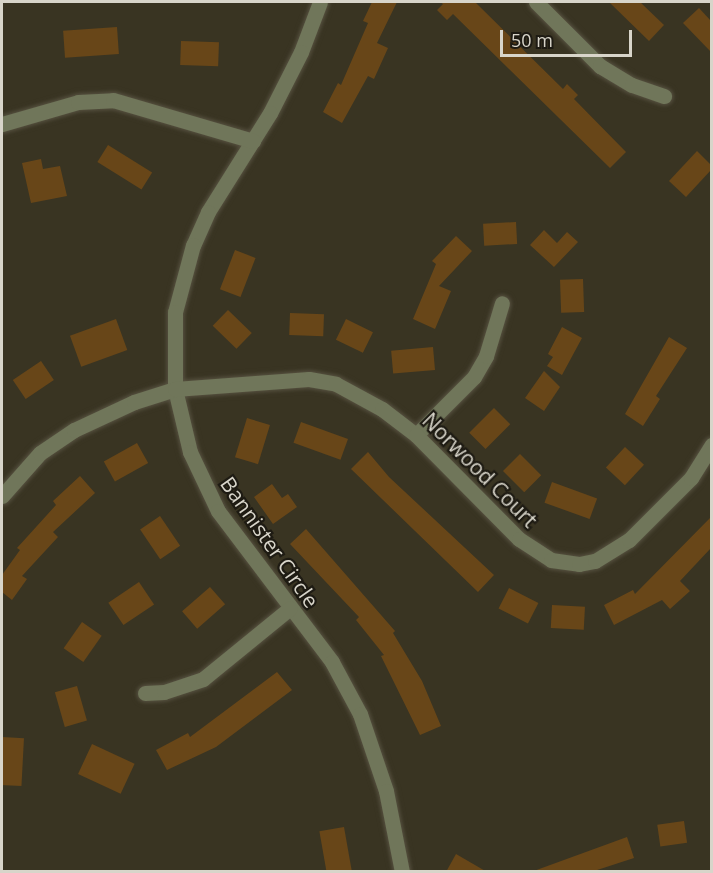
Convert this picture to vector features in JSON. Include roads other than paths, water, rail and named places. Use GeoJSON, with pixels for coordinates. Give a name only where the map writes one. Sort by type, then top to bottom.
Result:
{"type":"FeatureCollection","features":[{"type":"Feature","properties":{"kind":"street","name":"Bannister Circle"},"geometry":{"type":"LineString","coordinates":[[320,2],[300,52],[253,141],[208,212],[182,279],[172,348],[176,389],[190,452],[205,489],[233,534],[332,662],[369,734],[386,791],[402,872]]}},
{"type":"Feature","properties":{"kind":"street"},"geometry":{"type":"LineString","coordinates":[[536,2],[600,66],[632,85],[664,96]]}},
{"type":"Feature","properties":{"kind":"street"},"geometry":{"type":"LineString","coordinates":[[2,124],[78,102],[113,100],[253,141]]}},
{"type":"Feature","properties":{"kind":"street"},"geometry":{"type":"LineString","coordinates":[[417,435],[474,376],[486,356],[502,303]]}},
{"type":"Feature","properties":{"kind":"street","name":"Norwood Court"},"geometry":{"type":"LineString","coordinates":[[2,496],[40,453],[106,412],[176,389],[293,379],[324,381],[362,395],[417,435],[519,539],[551,560],[579,564],[595,561],[630,540],[691,478],[711,445]]}},
{"type":"Feature","properties":{"kind":"street"},"geometry":{"type":"LineString","coordinates":[[145,693],[164,692],[203,679],[290,608]]}}]}
